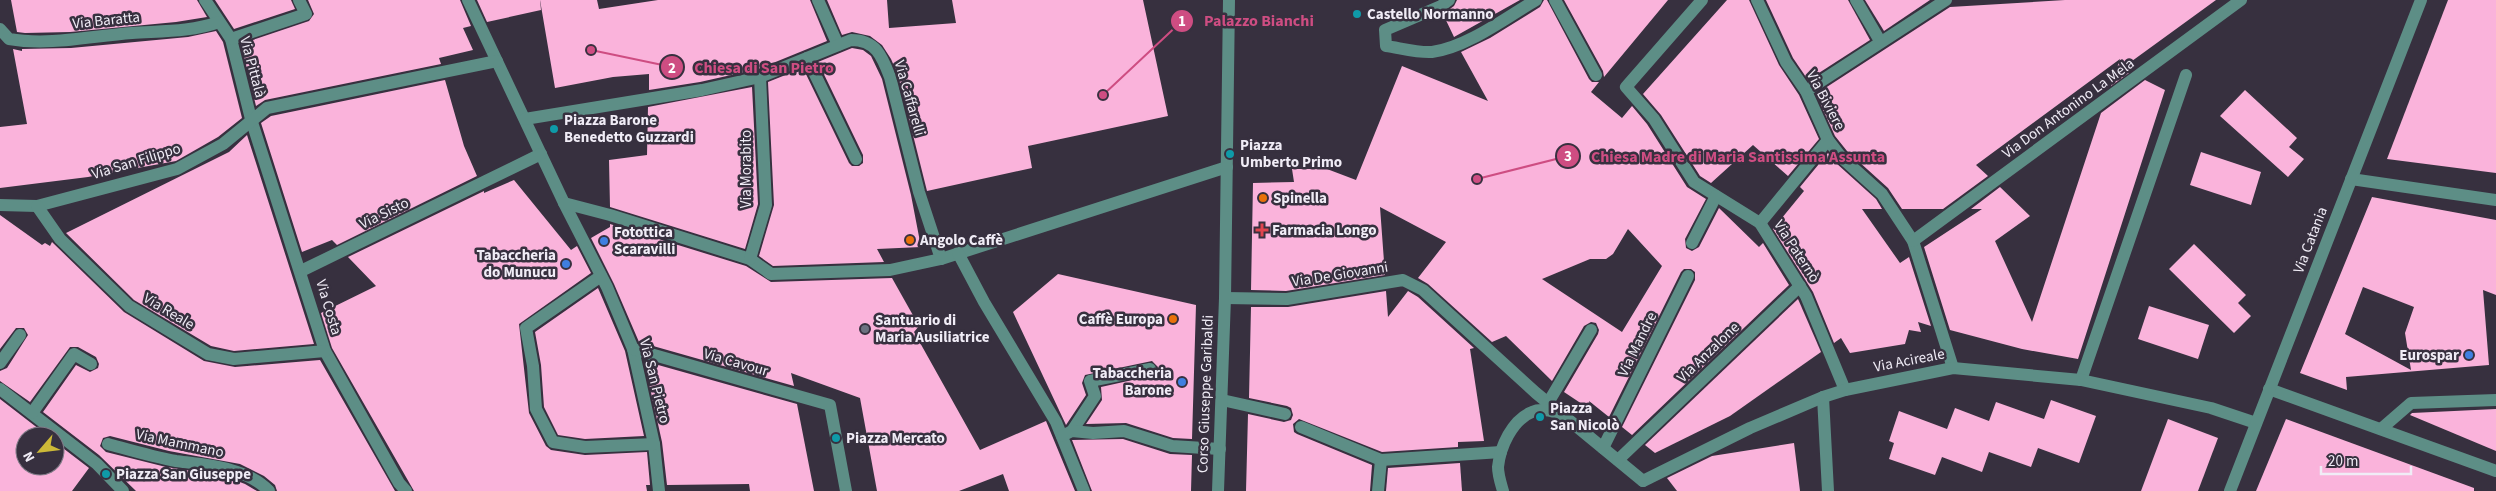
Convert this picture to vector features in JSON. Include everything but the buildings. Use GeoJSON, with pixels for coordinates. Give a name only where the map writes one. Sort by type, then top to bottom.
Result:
{"type":"FeatureCollection","features":[{"type":"Feature","properties":{"kind":"street","name":"Via Pittalà"},"geometry":{"type":"LineString","coordinates":[[205,0],[231,39],[251,120]]}},
{"type":"Feature","properties":{"kind":"street"},"geometry":{"type":"LineString","coordinates":[[231,39],[306,14],[299,0]]}},
{"type":"Feature","properties":{"kind":"street","name":"Via San Pietro"},"geometry":{"type":"LineString","coordinates":[[468,0],[564,203],[601,276],[633,349],[654,444],[659,491]]}},
{"type":"Feature","properties":{"kind":"street"},"geometry":{"type":"LineString","coordinates":[[818,0],[838,46]]}},
{"type":"Feature","properties":{"kind":"street","name":"Corso Giuseppe Garibaldi"},"geometry":{"type":"LineString","coordinates":[[1218,491],[1225,298],[1229,0]]}},
{"type":"Feature","properties":{"kind":"street"},"geometry":{"type":"LineString","coordinates":[[1445,3],[1385,30],[1386,46],[1431,52],[1458,45],[1536,0]]}},
{"type":"Feature","properties":{"kind":"street"},"geometry":{"type":"LineString","coordinates":[[1555,0],[1596,75]]}},
{"type":"Feature","properties":{"kind":"street","name":"Via Paternò"},"geometry":{"type":"LineString","coordinates":[[1702,0],[1626,87],[1654,119],[1694,182],[1760,223],[1806,296],[1845,390]]}},
{"type":"Feature","properties":{"kind":"street","name":"Via Biviere"},"geometry":{"type":"LineString","coordinates":[[1757,0],[1786,62],[1806,91],[1828,140],[1841,157],[1882,194],[1913,241],[1953,368]]}},
{"type":"Feature","properties":{"kind":"street"},"geometry":{"type":"LineString","coordinates":[[1856,0],[1880,41]]}},
{"type":"Feature","properties":{"kind":"street"},"geometry":{"type":"LineString","coordinates":[[1806,91],[1880,41],[1946,0]]}},
{"type":"Feature","properties":{"kind":"street","name":"Via Don Antonino La Mela"},"geometry":{"type":"LineString","coordinates":[[1913,241],[2239,4],[2241,0]]}},
{"type":"Feature","properties":{"kind":"street","name":"Via Catania"},"geometry":{"type":"LineString","coordinates":[[2230,491],[2421,0]]}},
{"type":"Feature","properties":{"kind":"street","name":"Via Baratta"},"geometry":{"type":"LineString","coordinates":[[0,29],[9,39],[47,42],[130,33],[198,29],[219,22]]}},
{"type":"Feature","properties":{"kind":"street","name":"Via Caffarelli"},"geometry":{"type":"LineString","coordinates":[[525,119],[702,90],[760,77],[851,40],[863,40],[874,47],[884,61],[890,77],[919,192],[941,259]]}},
{"type":"Feature","properties":{"kind":"street"},"geometry":{"type":"LineString","coordinates":[[807,58],[856,159]]}},
{"type":"Feature","properties":{"kind":"street","name":"Via San Filippo"},"geometry":{"type":"LineString","coordinates":[[0,205],[37,206],[176,169],[223,144],[267,108],[497,61]]}},
{"type":"Feature","properties":{"kind":"street"},"geometry":{"type":"LineString","coordinates":[[2081,380],[2186,75]]}},
{"type":"Feature","properties":{"kind":"street","name":"Via Morabito"},"geometry":{"type":"LineString","coordinates":[[750,259],[766,205],[760,77]]}},
{"type":"Feature","properties":{"kind":"street","name":"Via Costa"},"geometry":{"type":"LineString","coordinates":[[251,120],[325,351],[399,483],[406,491]]}},
{"type":"Feature","properties":{"kind":"street"},"geometry":{"type":"LineString","coordinates":[[1760,223],[1828,140]]}},
{"type":"Feature","properties":{"kind":"street","name":"Via Sisto"},"geometry":{"type":"LineString","coordinates":[[300,271],[541,154]]}},
{"type":"Feature","properties":{"kind":"street"},"geometry":{"type":"LineString","coordinates":[[564,203],[610,215],[750,259],[771,274],[890,270],[928,263],[1227,167]]}},
{"type":"Feature","properties":{"kind":"street"},"geometry":{"type":"LineString","coordinates":[[2351,179],[2496,200]]}},
{"type":"Feature","properties":{"kind":"street"},"geometry":{"type":"LineString","coordinates":[[1692,243],[1716,196]]}},
{"type":"Feature","properties":{"kind":"street","name":"Via Reale"},"geometry":{"type":"LineString","coordinates":[[37,206],[60,239],[129,306],[208,354],[234,359],[325,351]]}},
{"type":"Feature","properties":{"kind":"street"},"geometry":{"type":"LineString","coordinates":[[958,253],[984,302],[1056,422],[1067,434],[1084,491]]}},
{"type":"Feature","properties":{"kind":"street"},"geometry":{"type":"LineString","coordinates":[[601,276],[526,328],[533,366],[536,409],[553,442],[585,447],[654,444]]}},
{"type":"Feature","properties":{"kind":"street","name":"Via Mandre"},"geometry":{"type":"LineString","coordinates":[[1603,448],[1688,276]]}},
{"type":"Feature","properties":{"kind":"street","name":"Via De Giovanni"},"geometry":{"type":"LineString","coordinates":[[1225,298],[1287,299],[1403,280],[1423,290],[1548,402],[1618,460],[1645,486]]}},
{"type":"Feature","properties":{"kind":"street","name":"Via Anzalone"},"geometry":{"type":"LineString","coordinates":[[1618,460],[1800,286]]}},
{"type":"Feature","properties":{"kind":"street"},"geometry":{"type":"LineString","coordinates":[[1548,402],[1559,387],[1591,330]]}},
{"type":"Feature","properties":{"kind":"street"},"geometry":{"type":"LineString","coordinates":[[0,363],[20,335]]}},
{"type":"Feature","properties":{"kind":"street","name":"Via Cavour"},"geometry":{"type":"LineString","coordinates":[[633,349],[830,406],[846,491]]}},
{"type":"Feature","properties":{"kind":"street"},"geometry":{"type":"LineString","coordinates":[[32,413],[74,354],[92,364]]}},
{"type":"Feature","properties":{"kind":"street","name":"Via Acireale"},"geometry":{"type":"LineString","coordinates":[[1645,486],[1750,428],[1823,397],[1845,390],[1953,368],[2081,380],[2211,408],[2256,423]]}},
{"type":"Feature","properties":{"kind":"street"},"geometry":{"type":"LineString","coordinates":[[1067,434],[1095,396],[1090,382],[1150,369]]}},
{"type":"Feature","properties":{"kind":"street"},"geometry":{"type":"LineString","coordinates":[[0,389],[97,464],[123,491]]}},
{"type":"Feature","properties":{"kind":"street"},"geometry":{"type":"LineString","coordinates":[[2269,389],[2496,471]]}},
{"type":"Feature","properties":{"kind":"street"},"geometry":{"type":"LineString","coordinates":[[1823,397],[1828,491]]}},
{"type":"Feature","properties":{"kind":"street"},"geometry":{"type":"LineString","coordinates":[[1222,400],[1284,414]]}},
{"type":"Feature","properties":{"kind":"street"},"geometry":{"type":"LineString","coordinates":[[2381,429],[2411,403],[2496,400]]}},
{"type":"Feature","properties":{"kind":"street"},"geometry":{"type":"LineString","coordinates":[[1503,491],[1498,469],[1501,452],[1520,420],[1533,411],[1545,409],[1561,413]]}},
{"type":"Feature","properties":{"kind":"street"},"geometry":{"type":"LineString","coordinates":[[1301,427],[1381,460],[1471,452],[1501,452]]}},
{"type":"Feature","properties":{"kind":"street"},"geometry":{"type":"LineString","coordinates":[[1067,434],[1124,431],[1172,446],[1220,449]]}},
{"type":"Feature","properties":{"kind":"street","name":"Via Mammano"},"geometry":{"type":"LineString","coordinates":[[108,444],[174,460],[216,465],[262,483],[269,491]]}},
{"type":"Feature","properties":{"kind":"street"},"geometry":{"type":"LineString","coordinates":[[1378,491],[1381,460]]}},
{"type":"Feature","properties":{"kind":"place","name":"Castello Normanno"},"geometry":{"type":"Point","coordinates":[1357,14]}},
{"type":"Feature","properties":{"kind":"place","name":"Chiesa di San Pietro"},"geometry":{"type":"Point","coordinates":[591,50]}},
{"type":"Feature","properties":{"kind":"place","name":"Palazzo Bianchi"},"geometry":{"type":"Point","coordinates":[1103,95]}},
{"type":"Feature","properties":{"kind":"place","name":"Piazza Barone Benedetto Guzzardi"},"geometry":{"type":"Point","coordinates":[554,129]}},
{"type":"Feature","properties":{"kind":"place","name":"Piazza Umberto Primo"},"geometry":{"type":"Point","coordinates":[1230,154]}},
{"type":"Feature","properties":{"kind":"place","name":"Chiesa Madre di Maria Santissima Assunta"},"geometry":{"type":"Point","coordinates":[1477,179]}},
{"type":"Feature","properties":{"kind":"place","name":"Spinella"},"geometry":{"type":"Point","coordinates":[1263,198]}},
{"type":"Feature","properties":{"kind":"place","name":"Farmacia Longo"},"geometry":{"type":"Point","coordinates":[1262,230]}},
{"type":"Feature","properties":{"kind":"place","name":"Angolo Caffè"},"geometry":{"type":"Point","coordinates":[910,240]}},
{"type":"Feature","properties":{"kind":"place","name":"Fotottica Scaravilli"},"geometry":{"type":"Point","coordinates":[604,241]}},
{"type":"Feature","properties":{"kind":"place","name":"Tabaccheria do Munucu"},"geometry":{"type":"Point","coordinates":[566,264]}},
{"type":"Feature","properties":{"kind":"place","name":"Caffè Europa"},"geometry":{"type":"Point","coordinates":[1173,319]}},
{"type":"Feature","properties":{"kind":"place","name":"Santuario di Maria Ausiliatrice"},"geometry":{"type":"Point","coordinates":[865,329]}},
{"type":"Feature","properties":{"kind":"place","name":"Eurospar"},"geometry":{"type":"Point","coordinates":[2469,355]}},
{"type":"Feature","properties":{"kind":"place","name":"Tabaccheria Barone"},"geometry":{"type":"Point","coordinates":[1182,382]}},
{"type":"Feature","properties":{"kind":"place","name":"Piazza San Nicolò"},"geometry":{"type":"Point","coordinates":[1540,417]}},
{"type":"Feature","properties":{"kind":"place","name":"Piazza Mercato"},"geometry":{"type":"Point","coordinates":[836,438]}},
{"type":"Feature","properties":{"kind":"place","name":"Piazza San Giuseppe"},"geometry":{"type":"Point","coordinates":[106,474]}}]}
